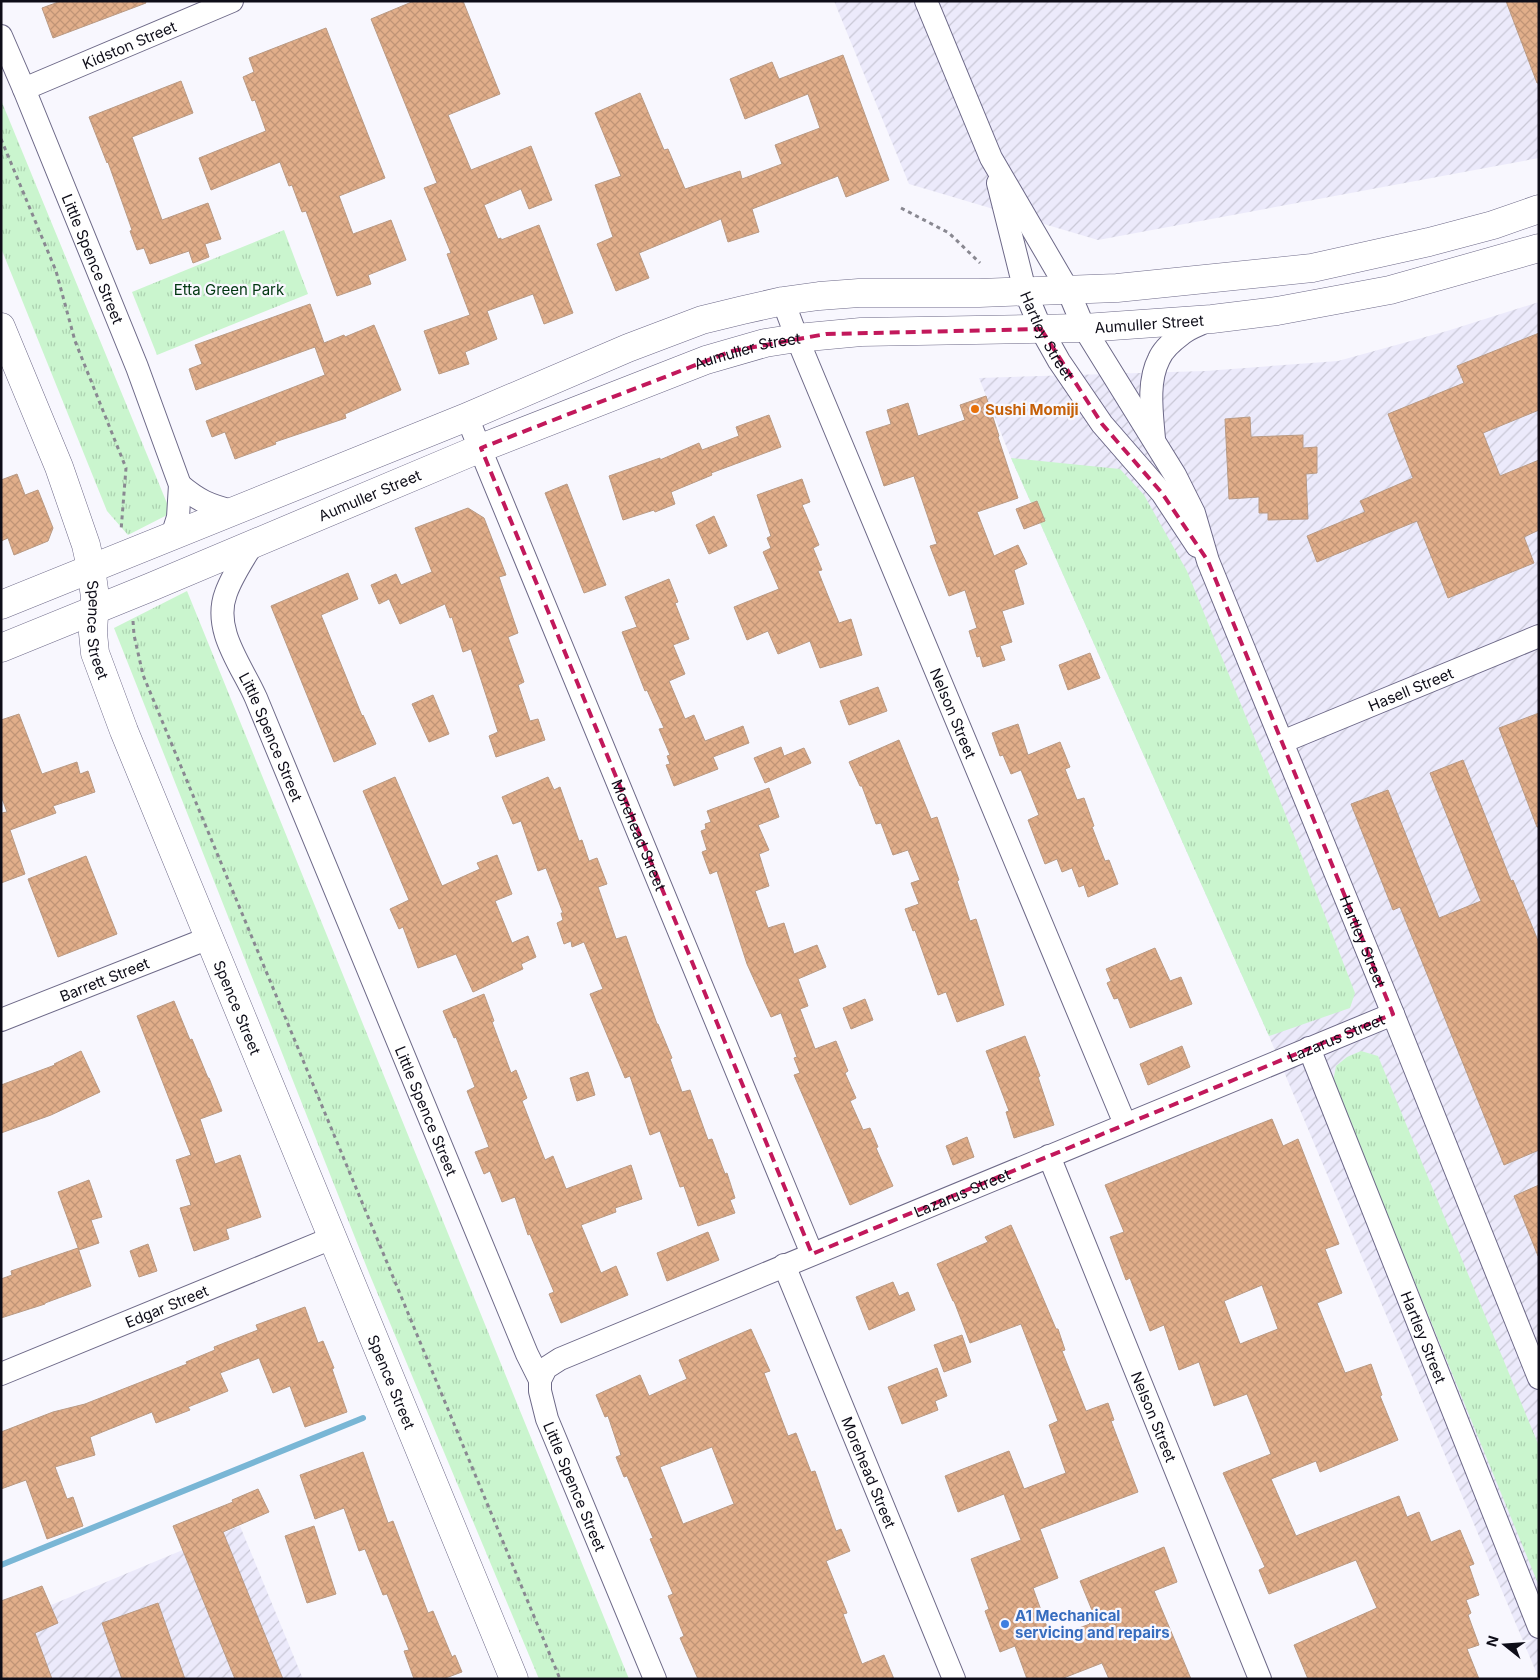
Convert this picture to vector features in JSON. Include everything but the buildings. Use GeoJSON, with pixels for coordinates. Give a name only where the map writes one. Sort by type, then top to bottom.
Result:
{"type":"FeatureCollection","features":[{"type":"Feature","properties":{"kind":"main road"},"geometry":{"type":"LineString","coordinates":[[1,606],[467,416],[628,348],[684,327],[735,312],[783,301],[819,296],[859,293],[979,293],[1117,288],[1312,268],[1429,242],[1493,225],[1539,209]]}},
{"type":"Feature","properties":{"kind":"main road","name":"Aumuller Street"},"geometry":{"type":"LineString","coordinates":[[1,648],[481,448],[706,360],[765,343],[861,332],[1084,328],[1212,319],[1277,311],[1390,290],[1539,248]]}},
{"type":"Feature","properties":{"kind":"main road","name":"Spence Street"},"geometry":{"type":"LineString","coordinates":[[1,327],[59,467],[86,545],[91,568],[95,610],[94,647],[124,732],[514,1679]]}},
{"type":"Feature","properties":{"kind":"street","name":"Kidston Street"},"geometry":{"type":"LineString","coordinates":[[24,89],[232,1]]}},
{"type":"Feature","properties":{"kind":"street","name":"Hartley Street"},"geometry":{"type":"LineString","coordinates":[[926,1],[992,158],[1068,290],[1084,328],[1175,475],[1194,513],[1208,561],[1539,1378]]}},
{"type":"Feature","properties":{"kind":"street","name":"Little Spence Street"},"geometry":{"type":"LineString","coordinates":[[1,36],[137,367],[180,485],[178,516],[172,536]]}},
{"type":"Feature","properties":{"kind":"street","name":"Hartley Street"},"geometry":{"type":"LineString","coordinates":[[992,158],[1025,291],[1041,328],[1064,368],[1102,424],[1162,493],[1208,561]]}},
{"type":"Feature","properties":{"kind":"street","name":"Nelson Street"},"geometry":{"type":"LineString","coordinates":[[783,301],[1125,1124]]}},
{"type":"Feature","properties":{"kind":"street","name":"Hartley Street"},"geometry":{"type":"LineString","coordinates":[[1154,442],[1153,380],[1159,358],[1169,345],[1184,332],[1212,319]]}},
{"type":"Feature","properties":{"kind":"street","name":"Morehead Street"},"geometry":{"type":"LineString","coordinates":[[467,416],[812,1254]]}},
{"type":"Feature","properties":{"kind":"street"},"geometry":{"type":"LineString","coordinates":[[180,485],[206,504],[232,511]]}},
{"type":"Feature","properties":{"kind":"street","name":"Little Spence Street"},"geometry":{"type":"LineString","coordinates":[[252,544],[224,598],[222,616],[225,634],[256,698],[527,1354],[540,1380],[542,1405],[547,1419],[654,1679]]}},
{"type":"Feature","properties":{"kind":"street","name":"Hasell Street"},"geometry":{"type":"LineString","coordinates":[[1282,742],[1539,636]]}},
{"type":"Feature","properties":{"kind":"street","name":"Barrett Street"},"geometry":{"type":"LineString","coordinates":[[1,1020],[209,938]]}},
{"type":"Feature","properties":{"kind":"street","name":"Lazarus Street"},"geometry":{"type":"LineString","coordinates":[[540,1380],[546,1368],[560,1359],[1393,1014]]}},
{"type":"Feature","properties":{"kind":"street","name":"Hartley Street"},"geometry":{"type":"LineString","coordinates":[[1309,1048],[1539,1628]]}},
{"type":"Feature","properties":{"kind":"street","name":"Nelson Street"},"geometry":{"type":"LineString","coordinates":[[1049,1156],[1260,1679]]}},
{"type":"Feature","properties":{"kind":"street","name":"Edgar Street"},"geometry":{"type":"LineString","coordinates":[[1,1374],[332,1238]]}},
{"type":"Feature","properties":{"kind":"street","name":"Morehead Street"},"geometry":{"type":"LineString","coordinates":[[784,1266],[954,1679]]}},
{"type":"Feature","properties":{"kind":"path"},"geometry":{"type":"LineString","coordinates":[[1,139],[56,271],[75,341],[126,468],[120,532]]}},
{"type":"Feature","properties":{"kind":"path"},"geometry":{"type":"LineString","coordinates":[[901,208],[949,233],[980,263]]}},
{"type":"Feature","properties":{"kind":"path"},"geometry":{"type":"LineString","coordinates":[[132,615],[134,635],[143,675],[560,1679]]}},
{"type":"Feature","properties":{"kind":"highlighted area"},"geometry":{"type":"Polygon","coordinates":[[[1041,329],[1102,424],[1162,493],[1208,561],[1393,1014],[812,1254],[481,448],[732,351],[826,334],[1041,329]]]}},
{"type":"Feature","properties":{"kind":"shaded area"},"geometry":{"type":"Polygon","coordinates":[[[834,1],[1539,1],[1539,158],[1098,240],[909,184],[834,1]]]}},
{"type":"Feature","properties":{"kind":"shaded area"},"geometry":{"type":"Polygon","coordinates":[[[1539,302],[1539,1679],[1269,1036],[1011,458],[979,378],[1205,371],[1338,361],[1447,331],[1539,302]]]}},
{"type":"Feature","properties":{"kind":"shaded area"},"geometry":{"type":"Polygon","coordinates":[[[240,1526],[303,1679],[1,1679],[1,1626],[240,1526]]]}},
{"type":"Feature","properties":{"kind":"green space"},"geometry":{"type":"Polygon","coordinates":[[[1,100],[171,513],[128,535],[107,511],[1,248],[1,100]]]}},
{"type":"Feature","properties":{"kind":"green space","name":"Etta Green Park"},"geometry":{"type":"Polygon","coordinates":[[[284,230],[308,294],[157,355],[132,292],[284,230]]]}},
{"type":"Feature","properties":{"kind":"green space"},"geometry":{"type":"Polygon","coordinates":[[[1011,458],[1120,469],[1144,495],[1187,571],[1295,838],[1355,993],[1350,1008],[1269,1036],[1011,458]]]}},
{"type":"Feature","properties":{"kind":"green space"},"geometry":{"type":"Polygon","coordinates":[[[187,591],[629,1679],[539,1679],[369,1273],[114,628],[187,591]]]}},
{"type":"Feature","properties":{"kind":"green space"},"geometry":{"type":"Polygon","coordinates":[[[1361,1051],[1378,1056],[1539,1446],[1539,1586],[1333,1082],[1336,1066],[1347,1057],[1361,1051]]]}},
{"type":"Feature","properties":{"kind":"waterway"},"geometry":{"type":"LineString","coordinates":[[1,1565],[363,1418]]}},
{"type":"Feature","properties":{"kind":"place","name":"Sushi Momiji"},"geometry":{"type":"Point","coordinates":[975,409]}},
{"type":"Feature","properties":{"kind":"place","name":"A1 Mechanical servicing and repairs"},"geometry":{"type":"Point","coordinates":[1005,1624]}}]}
